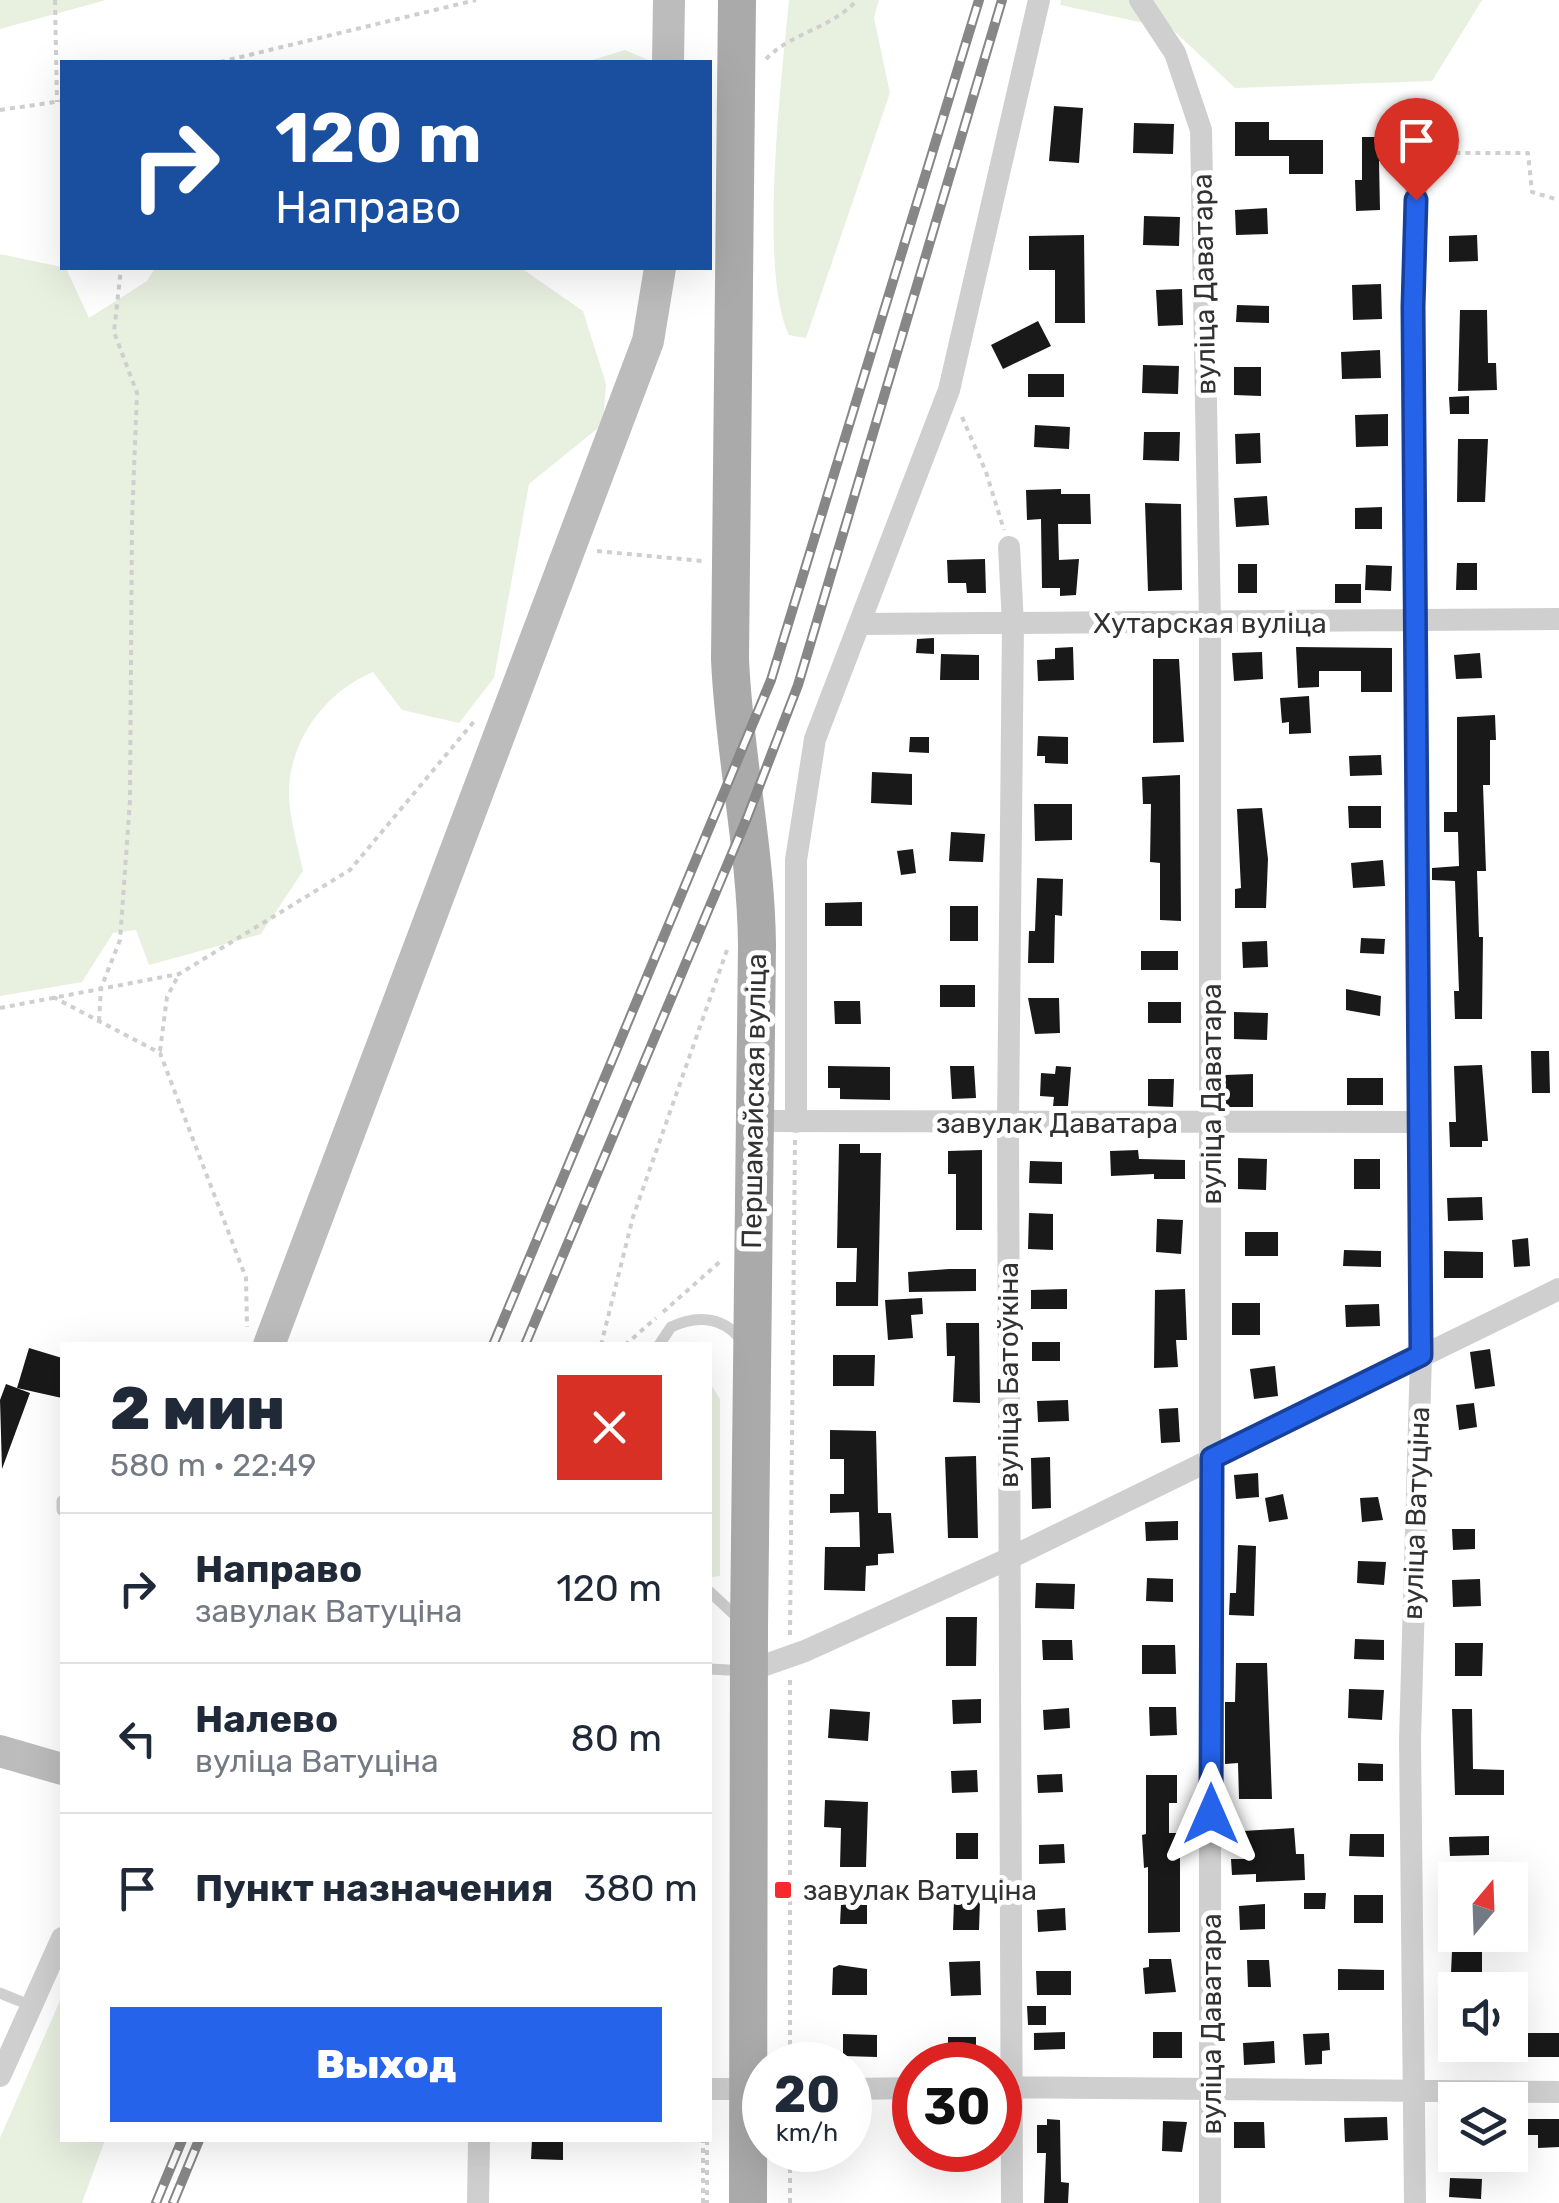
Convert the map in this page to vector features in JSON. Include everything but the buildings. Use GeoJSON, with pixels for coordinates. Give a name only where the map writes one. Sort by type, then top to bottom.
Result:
{"type":"FeatureCollection","features":[{"type":"Feature","properties":{"kind":"main road","name":"Першамайская вуліца"},"geometry":{"type":"LineString","coordinates":[[737,0],[731,563],[733,719],[756,891],[749,1627],[761,1684],[757,2042]]}},
{"type":"Feature","properties":{"kind":"main road","name":"Першамайская вуліца"},"geometry":{"type":"LineString","coordinates":[[748,2203],[750,2172]]}},
{"type":"Feature","properties":{"kind":"street"},"geometry":{"type":"LineString","coordinates":[[668,60],[669,0]]}},
{"type":"Feature","properties":{"kind":"street"},"geometry":{"type":"LineString","coordinates":[[796,1122],[796,860],[815,739],[949,390],[1038,0]]}},
{"type":"Feature","properties":{"kind":"street","name":"вуліца Даватара"},"geometry":{"type":"LineString","coordinates":[[1140,0],[1175,52],[1200,130],[1210,623],[1210,2203]]}},
{"type":"Feature","properties":{"kind":"street","name":"вуліца Ватуціна"},"geometry":{"type":"LineString","coordinates":[[1415,2203],[1410,1740],[1421,1355],[1413,307],[1418,164]]}},
{"type":"Feature","properties":{"kind":"street"},"geometry":{"type":"LineString","coordinates":[[258,1337],[572,548],[648,341],[660,270]]}},
{"type":"Feature","properties":{"kind":"street","name":"вуліца Батоўкіна"},"geometry":{"type":"LineString","coordinates":[[1006,2042],[1013,624],[1008,547]]}},
{"type":"Feature","properties":{"kind":"street","name":"Хутарская вуліца"},"geometry":{"type":"LineString","coordinates":[[860,624],[1559,620]]}},
{"type":"Feature","properties":{"kind":"street","name":"завулак Даватара"},"geometry":{"type":"LineString","coordinates":[[756,1121],[1418,1122]]}},
{"type":"Feature","properties":{"kind":"street"},"geometry":{"type":"LineString","coordinates":[[761,1684],[790,1657],[1008,1559],[1559,1288]]}},
{"type":"Feature","properties":{"kind":"street"},"geometry":{"type":"LineString","coordinates":[[0,1751],[60,1768]]}},
{"type":"Feature","properties":{"kind":"street"},"geometry":{"type":"LineString","coordinates":[[0,2076],[60,1943]]}},
{"type":"Feature","properties":{"kind":"street"},"geometry":{"type":"LineString","coordinates":[[1022,2087],[1559,2092]]}},
{"type":"Feature","properties":{"kind":"street"},"geometry":{"type":"LineString","coordinates":[[712,2088],[742,2089]]}},
{"type":"Feature","properties":{"kind":"street"},"geometry":{"type":"LineString","coordinates":[[478,2142],[478,2203]]}},
{"type":"Feature","properties":{"kind":"street","name":"вуліца Батоўкіна"},"geometry":{"type":"LineString","coordinates":[[1010,2172],[1012,2203]]}},
{"type":"Feature","properties":{"kind":"lane"},"geometry":{"type":"LineString","coordinates":[[661,1342],[671,1327],[702,1318],[719,1322],[738,1336],[752,1356]]}},
{"type":"Feature","properties":{"kind":"lane"},"geometry":{"type":"LineString","coordinates":[[712,1594],[749,1627]]}},
{"type":"Feature","properties":{"kind":"lane"},"geometry":{"type":"LineString","coordinates":[[712,1670],[761,1684]]}},
{"type":"Feature","properties":{"kind":"lane"},"geometry":{"type":"LineString","coordinates":[[0,1993],[32,2006]]}},
{"type":"Feature","properties":{"kind":"path"},"geometry":{"type":"LineString","coordinates":[[0,110],[60,102],[55,0]]}},
{"type":"Feature","properties":{"kind":"path"},"geometry":{"type":"LineString","coordinates":[[228,60],[476,0]]}},
{"type":"Feature","properties":{"kind":"path"},"geometry":{"type":"LineString","coordinates":[[766,60],[779,46],[843,16],[857,0]]}},
{"type":"Feature","properties":{"kind":"path"},"geometry":{"type":"LineString","coordinates":[[1418,164],[1448,152],[1528,153],[1532,192],[1559,200]]}},
{"type":"Feature","properties":{"kind":"path"},"geometry":{"type":"LineString","coordinates":[[99,1022],[101,988],[120,940],[130,800],[137,393],[114,332],[120,270]]}},
{"type":"Feature","properties":{"kind":"path"},"geometry":{"type":"LineString","coordinates":[[949,390],[986,472],[1008,547]]}},
{"type":"Feature","properties":{"kind":"path"},"geometry":{"type":"LineString","coordinates":[[572,548],[731,563]]}},
{"type":"Feature","properties":{"kind":"path"},"geometry":{"type":"LineString","coordinates":[[0,1008],[179,974],[350,870],[480,714]]}},
{"type":"Feature","properties":{"kind":"path"},"geometry":{"type":"LineString","coordinates":[[603,1342],[633,1216],[731,938]]}},
{"type":"Feature","properties":{"kind":"path"},"geometry":{"type":"LineString","coordinates":[[179,974],[167,997],[160,1053],[246,1278],[258,1337]]}},
{"type":"Feature","properties":{"kind":"path"},"geometry":{"type":"LineString","coordinates":[[54,997],[160,1053]]}},
{"type":"Feature","properties":{"kind":"path"},"geometry":{"type":"LineString","coordinates":[[790,2042],[789,1696],[796,1122]]}},
{"type":"Feature","properties":{"kind":"path"},"geometry":{"type":"LineString","coordinates":[[629,1342],[752,1234]]}},
{"type":"Feature","properties":{"kind":"path"},"geometry":{"type":"LineString","coordinates":[[761,1684],[789,1696]]}},
{"type":"Feature","properties":{"kind":"path"},"geometry":{"type":"LineString","coordinates":[[705,2142],[705,2203]]}},
{"type":"Feature","properties":{"kind":"path"},"geometry":{"type":"LineString","coordinates":[[790,2172],[790,2203]]}},
{"type":"Feature","properties":{"kind":"green space"},"geometry":{"type":"Polygon","coordinates":[[[0,0],[106,0],[0,29],[0,0]]]}},
{"type":"Feature","properties":{"kind":"green space"},"geometry":{"type":"Polygon","coordinates":[[[789,0],[879,0],[874,18],[890,93],[806,338],[789,335],[775,266],[775,172],[789,0]]]}},
{"type":"Feature","properties":{"kind":"green space"},"geometry":{"type":"Polygon","coordinates":[[[1061,0],[1482,0],[1432,81],[1235,88],[1172,29],[1060,5],[1061,0]]]}},
{"type":"Feature","properties":{"kind":"green space"},"geometry":{"type":"Polygon","coordinates":[[[625,50],[648,60],[592,60],[625,50]]]}},
{"type":"Feature","properties":{"kind":"green space"},"geometry":{"type":"Polygon","coordinates":[[[0,254],[67,270],[89,318],[147,281],[154,270],[524,270],[583,311],[606,384],[603,424],[529,484],[494,678],[459,723],[402,710],[373,672],[356,681],[325,705],[295,755],[289,793],[303,871],[261,934],[149,965],[136,930],[113,933],[82,982],[0,996],[0,254]]]}},
{"type":"Feature","properties":{"kind":"green space"},"geometry":{"type":"Polygon","coordinates":[[[712,1386],[720,1399],[720,1576],[712,1577],[712,1386]]]}},
{"type":"Feature","properties":{"kind":"green space"},"geometry":{"type":"Polygon","coordinates":[[[60,2001],[60,2142],[104,2142],[82,2203],[0,2203],[0,2138],[60,2001]]]}},
{"type":"Feature","properties":{"kind":"railway"},"geometry":{"type":"LineString","coordinates":[[494,1342],[771,680],[979,0]]}},
{"type":"Feature","properties":{"kind":"railway"},"geometry":{"type":"LineString","coordinates":[[526,1342],[747,818],[798,685],[1002,0]]}},
{"type":"Feature","properties":{"kind":"railway"},"geometry":{"type":"LineString","coordinates":[[156,2203],[181,2142]]}},
{"type":"Feature","properties":{"kind":"railway"},"geometry":{"type":"LineString","coordinates":[[173,2203],[198,2142]]}},
{"type":"Feature","properties":{"kind":"place","name":"завулак Ватуціна"},"geometry":{"type":"Point","coordinates":[783,1890]}},
{"type":"Feature","properties":{"kind":"route"},"geometry":{"type":"LineString","coordinates":[[1211,1814],[1212,1458],[1421,1355],[1413,307],[1416,200]]}}]}
